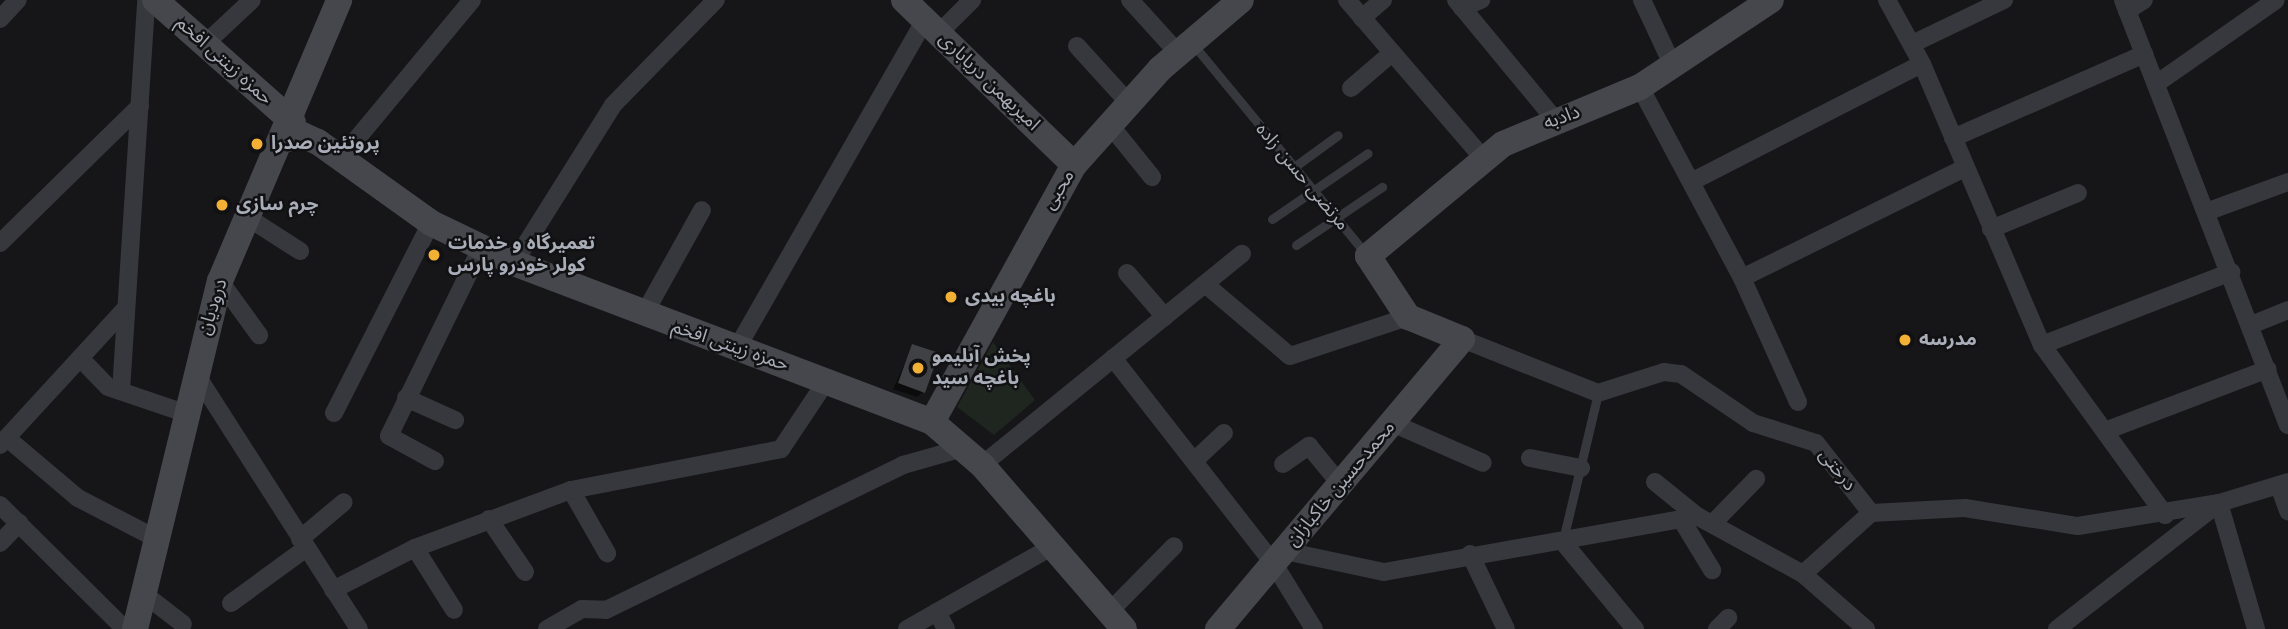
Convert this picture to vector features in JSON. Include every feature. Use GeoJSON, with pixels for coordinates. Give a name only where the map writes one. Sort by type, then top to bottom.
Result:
{"type":"FeatureCollection","features":[{"type":"Feature","properties":{"kind":"street"},"geometry":{"type":"LineString","coordinates":[[0,19],[18,0]]}},
{"type":"Feature","properties":{"kind":"street"},"geometry":{"type":"LineString","coordinates":[[121,391],[146,0]]}},
{"type":"Feature","properties":{"kind":"street","name":"حمزه زینتی افخم"},"geometry":{"type":"LineString","coordinates":[[155,0],[205,44],[288,131],[318,142],[431,223],[513,263],[643,316],[827,380],[932,422],[972,456],[1055,545],[1117,620]]}},
{"type":"Feature","properties":{"kind":"street"},"geometry":{"type":"LineString","coordinates":[[205,44],[252,0]]}},
{"type":"Feature","properties":{"kind":"street","name":"درودیان"},"geometry":{"type":"LineString","coordinates":[[135,629],[194,371],[220,281],[288,131],[340,0]]}},
{"type":"Feature","properties":{"kind":"street"},"geometry":{"type":"LineString","coordinates":[[355,141],[472,0]]}},
{"type":"Feature","properties":{"kind":"street"},"geometry":{"type":"LineString","coordinates":[[513,263],[613,105],[716,0]]}},
{"type":"Feature","properties":{"kind":"street","name":"امیربهمن دریاباری"},"geometry":{"type":"LineString","coordinates":[[904,0],[1074,165]]}},
{"type":"Feature","properties":{"kind":"street"},"geometry":{"type":"LineString","coordinates":[[737,348],[932,27],[972,0]]}},
{"type":"Feature","properties":{"kind":"street"},"geometry":{"type":"LineString","coordinates":[[1130,0],[1184,48]]}},
{"type":"Feature","properties":{"kind":"street","name":"محبی"},"geometry":{"type":"LineString","coordinates":[[932,422],[1074,165],[1128,103],[1184,48],[1241,0]]}},
{"type":"Feature","properties":{"kind":"street"},"geometry":{"type":"LineString","coordinates":[[1347,0],[1483,158]]}},
{"type":"Feature","properties":{"kind":"street"},"geometry":{"type":"LineString","coordinates":[[1362,18],[1383,0]]}},
{"type":"Feature","properties":{"kind":"street"},"geometry":{"type":"LineString","coordinates":[[1481,0],[1459,4],[1556,121]]}},
{"type":"Feature","properties":{"kind":"street"},"geometry":{"type":"LineString","coordinates":[[1642,0],[1673,66]]}},
{"type":"Feature","properties":{"kind":"street","name":"دادبه"},"geometry":{"type":"LineString","coordinates":[[1368,256],[1483,158],[1556,121],[1640,87],[1771,0]]}},
{"type":"Feature","properties":{"kind":"street"},"geometry":{"type":"LineString","coordinates":[[1887,0],[1922,64],[2042,345],[2165,515]]}},
{"type":"Feature","properties":{"kind":"street"},"geometry":{"type":"LineString","coordinates":[[1912,44],[2004,0]]}},
{"type":"Feature","properties":{"kind":"street"},"geometry":{"type":"LineString","coordinates":[[2144,0],[2125,5],[2231,272],[2288,425]]}},
{"type":"Feature","properties":{"kind":"street"},"geometry":{"type":"LineString","coordinates":[[2156,84],[2276,0]]}},
{"type":"Feature","properties":{"kind":"street"},"geometry":{"type":"LineString","coordinates":[[1077,46],[1128,103]]}},
{"type":"Feature","properties":{"kind":"street"},"geometry":{"type":"LineString","coordinates":[[1351,88],[1392,53]]}},
{"type":"Feature","properties":{"kind":"street"},"geometry":{"type":"LineString","coordinates":[[1953,138],[2144,54]]}},
{"type":"Feature","properties":{"kind":"street"},"geometry":{"type":"LineString","coordinates":[[1691,182],[1922,64]]}},
{"type":"Feature","properties":{"kind":"street"},"geometry":{"type":"LineString","coordinates":[[1640,87],[1742,278],[1798,402]]}},
{"type":"Feature","properties":{"kind":"street"},"geometry":{"type":"LineString","coordinates":[[0,243],[140,106]]}},
{"type":"Feature","properties":{"kind":"street"},"geometry":{"type":"LineString","coordinates":[[1110,125],[1152,177]]}},
{"type":"Feature","properties":{"kind":"street"},"geometry":{"type":"LineString","coordinates":[[1742,278],[1965,168]]}},
{"type":"Feature","properties":{"kind":"street"},"geometry":{"type":"LineString","coordinates":[[2206,212],[2288,182]]}},
{"type":"Feature","properties":{"kind":"street"},"geometry":{"type":"LineString","coordinates":[[1991,229],[2078,193]]}},
{"type":"Feature","properties":{"kind":"street"},"geometry":{"type":"LineString","coordinates":[[643,316],[702,210]]}},
{"type":"Feature","properties":{"kind":"street"},"geometry":{"type":"LineString","coordinates":[[247,217],[300,251]]}},
{"type":"Feature","properties":{"kind":"street"},"geometry":{"type":"LineString","coordinates":[[334,413],[431,223]]}},
{"type":"Feature","properties":{"kind":"street"},"geometry":{"type":"LineString","coordinates":[[435,461],[389,436],[481,248]]}},
{"type":"Feature","properties":{"kind":"street"},"geometry":{"type":"LineString","coordinates":[[547,629],[582,609],[607,610],[903,465],[972,456],[1113,358],[1242,254]]}},
{"type":"Feature","properties":{"kind":"street","name":"مرتضی حسن زاده"},"geometry":{"type":"LineString","coordinates":[[1368,256],[1408,317]]}},
{"type":"Feature","properties":{"kind":"street"},"geometry":{"type":"LineString","coordinates":[[2042,345],[2231,272]]}},
{"type":"Feature","properties":{"kind":"street"},"geometry":{"type":"LineString","coordinates":[[1127,273],[1165,317]]}},
{"type":"Feature","properties":{"kind":"street"},"geometry":{"type":"LineString","coordinates":[[220,281],[259,335]]}},
{"type":"Feature","properties":{"kind":"street"},"geometry":{"type":"LineString","coordinates":[[1205,284],[1290,356],[1408,317],[1598,393]]}},
{"type":"Feature","properties":{"kind":"street"},"geometry":{"type":"LineString","coordinates":[[125,309],[3,442],[78,498],[157,539]]}},
{"type":"Feature","properties":{"kind":"street"},"geometry":{"type":"LineString","coordinates":[[2251,325],[2288,310]]}},
{"type":"Feature","properties":{"kind":"street","name":"محمدحسین خاکبازان"},"geometry":{"type":"LineString","coordinates":[[1218,629],[1462,338]]}},
{"type":"Feature","properties":{"kind":"street"},"geometry":{"type":"LineString","coordinates":[[80,358],[100,381],[185,413]]}},
{"type":"Feature","properties":{"kind":"street"},"geometry":{"type":"LineString","coordinates":[[1113,358],[1194,461],[1280,557],[1314,629]]}},
{"type":"Feature","properties":{"kind":"street"},"geometry":{"type":"LineString","coordinates":[[2105,431],[2268,369]]}},
{"type":"Feature","properties":{"kind":"street"},"geometry":{"type":"LineString","coordinates":[[194,371],[302,544],[359,629]]}},
{"type":"Feature","properties":{"kind":"street","name":"درختی"},"geometry":{"type":"LineString","coordinates":[[1598,393],[1664,372],[1681,374],[1753,423],[1816,443],[1871,513]]}},
{"type":"Feature","properties":{"kind":"street"},"geometry":{"type":"LineString","coordinates":[[333,590],[415,548],[571,490],[781,449],[827,380]]}},
{"type":"Feature","properties":{"kind":"street"},"geometry":{"type":"LineString","coordinates":[[406,398],[455,420]]}},
{"type":"Feature","properties":{"kind":"street"},"geometry":{"type":"LineString","coordinates":[[1392,424],[1483,463]]}},
{"type":"Feature","properties":{"kind":"street"},"geometry":{"type":"LineString","coordinates":[[1194,461],[1224,433]]}},
{"type":"Feature","properties":{"kind":"street"},"geometry":{"type":"LineString","coordinates":[[1283,464],[1309,446],[1340,485]]}},
{"type":"Feature","properties":{"kind":"street"},"geometry":{"type":"LineString","coordinates":[[1530,458],[1581,468]]}},
{"type":"Feature","properties":{"kind":"street"},"geometry":{"type":"LineString","coordinates":[[1715,521],[1756,479]]}},
{"type":"Feature","properties":{"kind":"street"},"geometry":{"type":"LineString","coordinates":[[1655,482],[1689,517],[1712,570]]}},
{"type":"Feature","properties":{"kind":"street"},"geometry":{"type":"LineString","coordinates":[[1803,574],[1871,513],[1965,508],[2078,526],[2165,515],[2284,484],[2288,511]]}},
{"type":"Feature","properties":{"kind":"street"},"geometry":{"type":"LineString","coordinates":[[571,490],[607,553]]}},
{"type":"Feature","properties":{"kind":"street"},"geometry":{"type":"LineString","coordinates":[[231,603],[302,544],[344,502]]}},
{"type":"Feature","properties":{"kind":"street"},"geometry":{"type":"LineString","coordinates":[[2057,629],[2219,503]]}},
{"type":"Feature","properties":{"kind":"street"},"geometry":{"type":"LineString","coordinates":[[2219,503],[2256,629]]}},
{"type":"Feature","properties":{"kind":"street"},"geometry":{"type":"LineString","coordinates":[[0,505],[125,629]]}},
{"type":"Feature","properties":{"kind":"street"},"geometry":{"type":"LineString","coordinates":[[1280,557],[1384,572],[1470,554],[1563,542],[1689,517],[1715,521],[1803,574],[1866,629]]}},
{"type":"Feature","properties":{"kind":"street"},"geometry":{"type":"LineString","coordinates":[[489,519],[525,572]]}},
{"type":"Feature","properties":{"kind":"street"},"geometry":{"type":"LineString","coordinates":[[0,542],[19,523]]}},
{"type":"Feature","properties":{"kind":"street"},"geometry":{"type":"LineString","coordinates":[[1563,542],[1635,629]]}},
{"type":"Feature","properties":{"kind":"street"},"geometry":{"type":"LineString","coordinates":[[907,629],[1055,545]]}},
{"type":"Feature","properties":{"kind":"street"},"geometry":{"type":"LineString","coordinates":[[1117,620],[1174,546]]}},
{"type":"Feature","properties":{"kind":"street"},"geometry":{"type":"LineString","coordinates":[[415,548],[454,610]]}},
{"type":"Feature","properties":{"kind":"street"},"geometry":{"type":"LineString","coordinates":[[1470,554],[1506,629]]}},
{"type":"Feature","properties":{"kind":"street"},"geometry":{"type":"LineString","coordinates":[[144,594],[183,624]]}},
{"type":"Feature","properties":{"kind":"street"},"geometry":{"type":"LineString","coordinates":[[937,612],[946,629]]}},
{"type":"Feature","properties":{"kind":"lane","name":"مرتضی حسن زاده"},"geometry":{"type":"LineString","coordinates":[[1184,48],[1294,167],[1368,256]]}},
{"type":"Feature","properties":{"kind":"lane"},"geometry":{"type":"LineString","coordinates":[[1294,167],[1338,135]]}},
{"type":"Feature","properties":{"kind":"lane"},"geometry":{"type":"LineString","coordinates":[[1272,219],[1368,153]]}},
{"type":"Feature","properties":{"kind":"lane"},"geometry":{"type":"LineString","coordinates":[[1296,245],[1382,187]]}},
{"type":"Feature","properties":{"kind":"lane"},"geometry":{"type":"LineString","coordinates":[[1563,542],[1598,393]]}},
{"type":"Feature","properties":{"kind":"shaded area"},"geometry":{"type":"Polygon","coordinates":[[[993,342],[1035,400],[994,435],[957,407],[993,342]]]}},
{"type":"Feature","properties":{"kind":"building","name":"پخش آبلیمو باغچه سید"},"geometry":{"type":"Polygon","coordinates":[[[912,344],[939,353],[925,393],[898,383],[912,344]]]}},
{"type":"Feature","properties":{"kind":"place","name":"پروتئین صدرا"},"geometry":{"type":"Point","coordinates":[257,144]}},
{"type":"Feature","properties":{"kind":"place","name":"چرم سازی"},"geometry":{"type":"Point","coordinates":[222,205]}},
{"type":"Feature","properties":{"kind":"place","name":"تعمیرگاه و خدمات کولر خودرو پارس"},"geometry":{"type":"Point","coordinates":[434,255]}},
{"type":"Feature","properties":{"kind":"place","name":"باغچه بیدی"},"geometry":{"type":"Point","coordinates":[951,297]}},
{"type":"Feature","properties":{"kind":"place","name":"مدرسه"},"geometry":{"type":"Point","coordinates":[1905,340]}},
{"type":"Feature","properties":{"kind":"place","name":"پخش آبلیمو باغچه سید"},"geometry":{"type":"Point","coordinates":[918,368]}}]}
